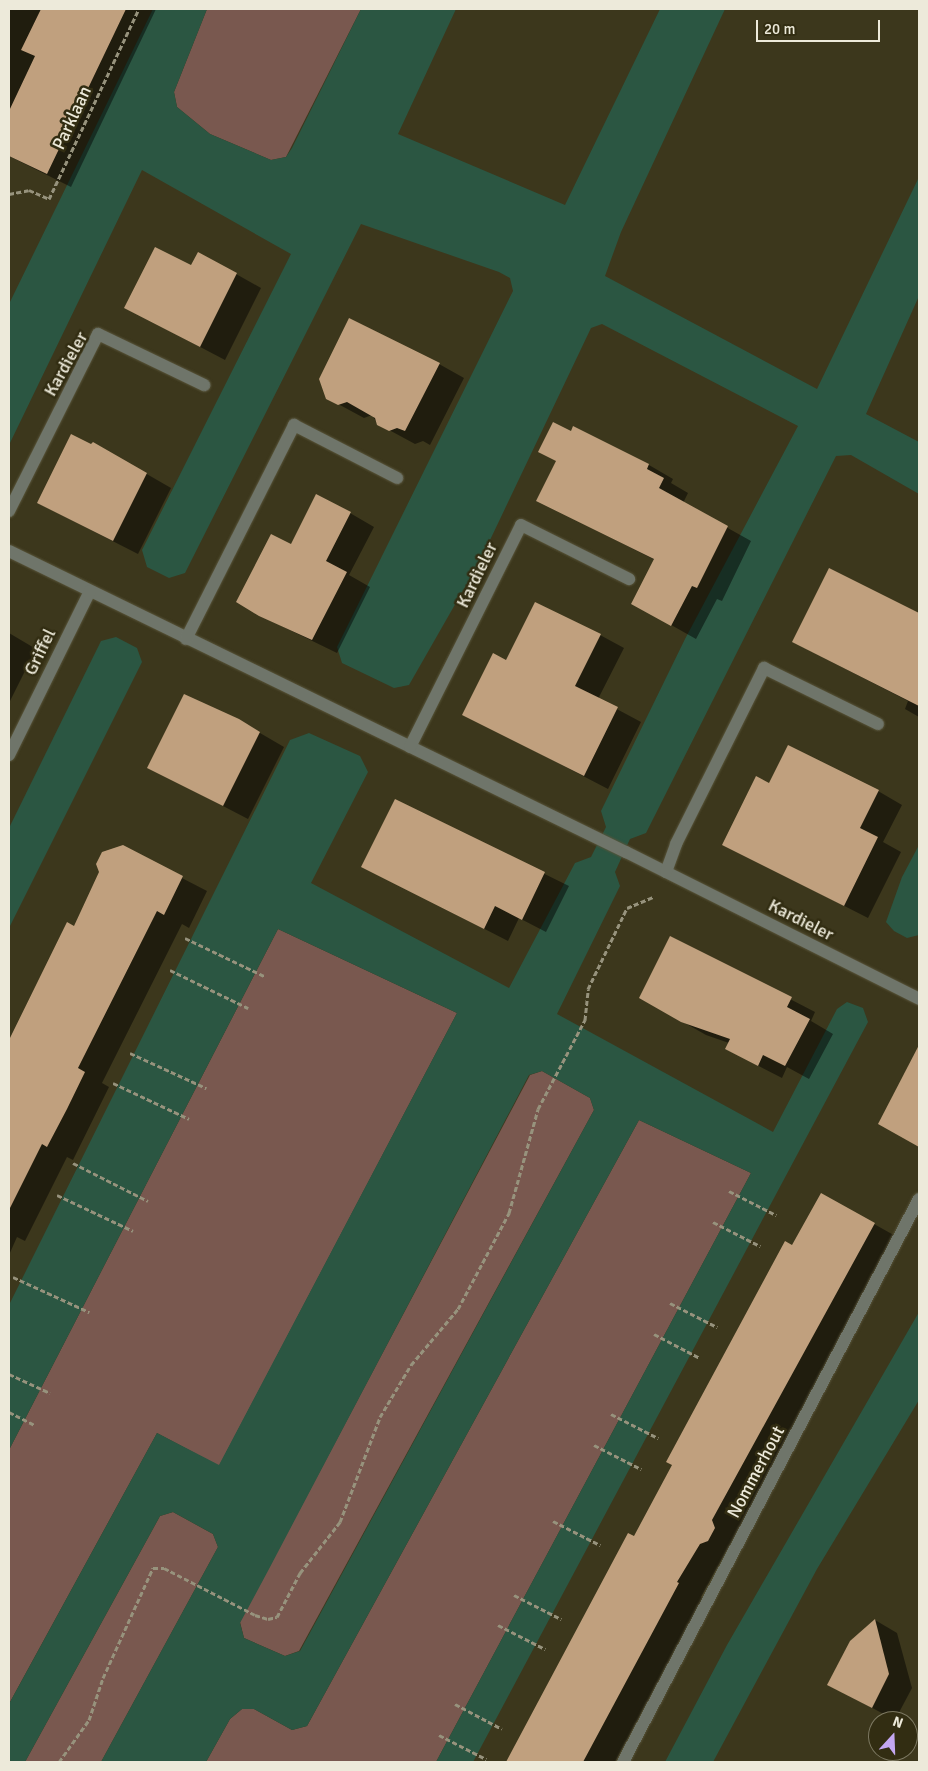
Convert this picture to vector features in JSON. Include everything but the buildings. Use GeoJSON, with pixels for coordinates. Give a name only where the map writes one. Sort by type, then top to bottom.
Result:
{"type":"FeatureCollection","features":[{"type":"Feature","properties":{"kind":"street","name":"Kardieler"},"geometry":{"type":"LineString","coordinates":[[9,511],[98,334],[204,385]]}},
{"type":"Feature","properties":{"kind":"street"},"geometry":{"type":"LineString","coordinates":[[186,639],[294,425],[397,478]]}},
{"type":"Feature","properties":{"kind":"street","name":"Kardieler"},"geometry":{"type":"LineString","coordinates":[[410,748],[521,525],[629,579]]}},
{"type":"Feature","properties":{"kind":"street","name":"Kardieler"},"geometry":{"type":"LineString","coordinates":[[9,551],[626,852],[919,1000]]}},
{"type":"Feature","properties":{"kind":"street","name":"Griffel"},"geometry":{"type":"LineString","coordinates":[[9,755],[90,591]]}},
{"type":"Feature","properties":{"kind":"street"},"geometry":{"type":"LineString","coordinates":[[666,872],[676,844],[764,668],[878,724]]}},
{"type":"Feature","properties":{"kind":"street","name":"Nommerhout"},"geometry":{"type":"LineString","coordinates":[[623,1762],[919,1199]]}},
{"type":"Feature","properties":{"kind":"path","name":"Parklaan"},"geometry":{"type":"LineString","coordinates":[[9,194],[29,190],[49,199],[139,9]]}},
{"type":"Feature","properties":{"kind":"path"},"geometry":{"type":"LineString","coordinates":[[59,1762],[89,1720],[103,1678],[149,1572],[153,1568],[164,1568],[255,1615],[268,1619],[277,1617],[289,1599],[300,1573],[340,1522],[380,1417],[412,1365],[458,1309],[509,1213],[536,1116],[550,1085],[585,1020],[588,989],[627,908],[652,898],[666,872]]}},
{"type":"Feature","properties":{"kind":"path"},"geometry":{"type":"LineString","coordinates":[[185,938],[264,976]]}},
{"type":"Feature","properties":{"kind":"path"},"geometry":{"type":"LineString","coordinates":[[170,970],[248,1008]]}},
{"type":"Feature","properties":{"kind":"path"},"geometry":{"type":"LineString","coordinates":[[130,1053],[206,1088]]}},
{"type":"Feature","properties":{"kind":"path"},"geometry":{"type":"LineString","coordinates":[[113,1083],[189,1119]]}},
{"type":"Feature","properties":{"kind":"path"},"geometry":{"type":"LineString","coordinates":[[73,1163],[148,1201]]}},
{"type":"Feature","properties":{"kind":"path"},"geometry":{"type":"LineString","coordinates":[[729,1191],[776,1215]]}},
{"type":"Feature","properties":{"kind":"path"},"geometry":{"type":"LineString","coordinates":[[57,1195],[132,1231]]}},
{"type":"Feature","properties":{"kind":"path"},"geometry":{"type":"LineString","coordinates":[[713,1222],[760,1246]]}},
{"type":"Feature","properties":{"kind":"path"},"geometry":{"type":"LineString","coordinates":[[13,1277],[89,1312]]}},
{"type":"Feature","properties":{"kind":"path"},"geometry":{"type":"LineString","coordinates":[[670,1303],[717,1327]]}},
{"type":"Feature","properties":{"kind":"path"},"geometry":{"type":"LineString","coordinates":[[654,1334],[700,1358]]}},
{"type":"Feature","properties":{"kind":"path"},"geometry":{"type":"LineString","coordinates":[[9,1374],[50,1393]]}},
{"type":"Feature","properties":{"kind":"path"},"geometry":{"type":"LineString","coordinates":[[9,1412],[35,1424]]}},
{"type":"Feature","properties":{"kind":"path"},"geometry":{"type":"LineString","coordinates":[[611,1414],[658,1438]]}},
{"type":"Feature","properties":{"kind":"path"},"geometry":{"type":"LineString","coordinates":[[594,1445],[641,1469]]}},
{"type":"Feature","properties":{"kind":"path"},"geometry":{"type":"LineString","coordinates":[[553,1521],[600,1545]]}},
{"type":"Feature","properties":{"kind":"path"},"geometry":{"type":"LineString","coordinates":[[514,1595],[561,1619]]}},
{"type":"Feature","properties":{"kind":"path"},"geometry":{"type":"LineString","coordinates":[[498,1624],[544,1649]]}},
{"type":"Feature","properties":{"kind":"path"},"geometry":{"type":"LineString","coordinates":[[455,1704],[502,1729]]}},
{"type":"Feature","properties":{"kind":"path"},"geometry":{"type":"LineString","coordinates":[[439,1735],[486,1759]]}},
{"type":"Feature","properties":{"kind":"shaded area"},"geometry":{"type":"Polygon","coordinates":[[[153,9],[207,9],[174,92],[177,107],[210,134],[271,160],[286,157],[292,148],[361,9],[456,9],[398,134],[565,205],[660,9],[725,9],[621,232],[605,276],[817,389],[919,177],[919,296],[866,414],[919,442],[919,494],[851,455],[836,456],[646,833],[630,839],[615,872],[620,886],[557,1014],[773,1132],[837,1009],[847,1002],[863,1008],[868,1022],[473,1762],[436,1762],[751,1173],[639,1120],[307,1726],[292,1730],[254,1709],[242,1709],[230,1719],[206,1762],[101,1762],[218,1547],[213,1534],[173,1512],[160,1516],[25,1762],[9,1762],[9,1704],[157,1433],[219,1465],[457,1013],[278,929],[9,1450],[9,1305],[290,740],[309,733],[360,756],[368,772],[311,883],[509,988],[575,863],[591,857],[606,827],[601,811],[685,639],[798,426],[602,324],[591,328],[481,559],[409,685],[394,688],[342,663],[337,647],[513,291],[510,278],[499,272],[361,224],[185,573],[169,578],[147,567],[142,550],[291,254],[142,170],[9,445],[9,304],[153,9]],[[542,1071],[529,1075],[240,1623],[244,1638],[285,1656],[300,1651],[594,1110],[590,1098],[542,1071]]]}},
{"type":"Feature","properties":{"kind":"shaded area"},"geometry":{"type":"Polygon","coordinates":[[[207,9],[361,9],[286,157],[271,160],[210,134],[177,107],[174,92],[207,9]]]}},
{"type":"Feature","properties":{"kind":"shaded area"},"geometry":{"type":"Polygon","coordinates":[[[116,637],[137,648],[142,662],[9,928],[9,828],[101,641],[116,637]]]}},
{"type":"Feature","properties":{"kind":"shaded area"},"geometry":{"type":"Polygon","coordinates":[[[919,845],[919,935],[907,938],[894,931],[886,922],[902,877],[919,845]]]}},
{"type":"Feature","properties":{"kind":"shaded area"},"geometry":{"type":"Polygon","coordinates":[[[278,929],[457,1013],[219,1466],[157,1433],[10,1702],[9,1450],[278,929]]]}},
{"type":"Feature","properties":{"kind":"shaded area"},"geometry":{"type":"Polygon","coordinates":[[[542,1071],[590,1098],[594,1110],[299,1651],[285,1656],[244,1638],[240,1622],[530,1075],[542,1071]]]}},
{"type":"Feature","properties":{"kind":"shaded area"},"geometry":{"type":"Polygon","coordinates":[[[639,1120],[751,1173],[436,1762],[206,1762],[230,1719],[242,1709],[254,1709],[292,1730],[307,1726],[639,1120]]]}},
{"type":"Feature","properties":{"kind":"shaded area"},"geometry":{"type":"Polygon","coordinates":[[[919,1312],[919,1400],[817,1569],[713,1762],[665,1762],[727,1645],[919,1312]]]}},
{"type":"Feature","properties":{"kind":"shaded area"},"geometry":{"type":"Polygon","coordinates":[[[173,1512],[213,1534],[218,1547],[101,1762],[25,1762],[160,1516],[173,1512]]]}}]}
